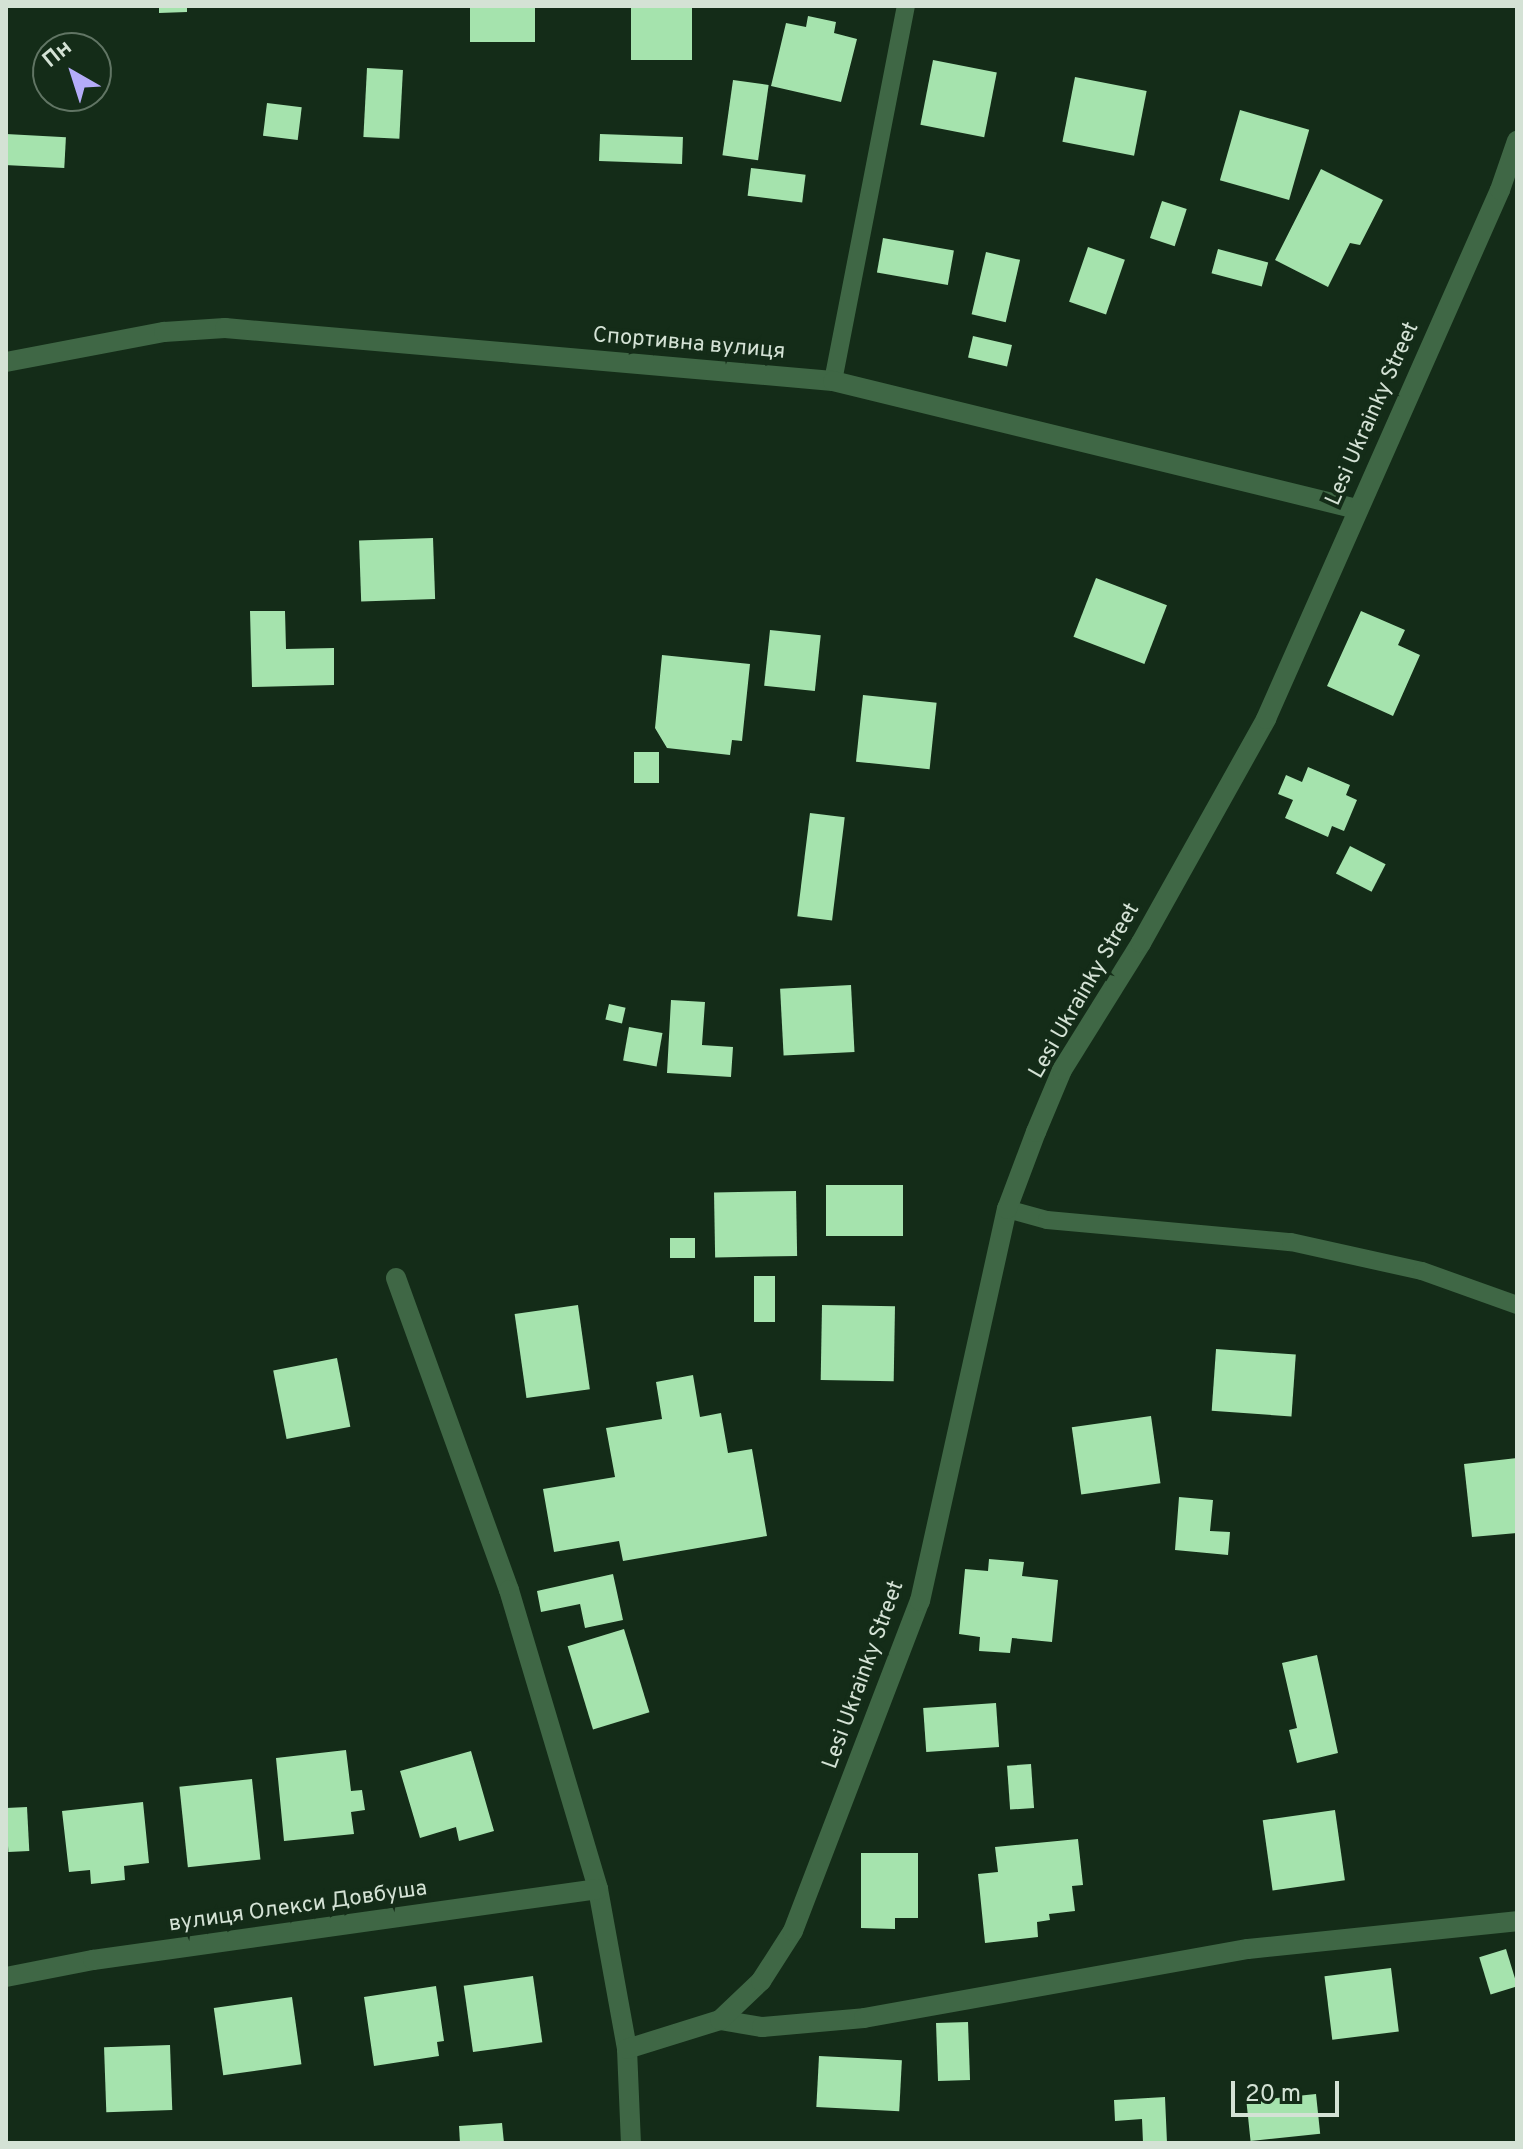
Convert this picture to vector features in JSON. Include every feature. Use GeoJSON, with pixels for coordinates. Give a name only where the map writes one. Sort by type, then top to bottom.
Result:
{"type":"FeatureCollection","features":[{"type":"Feature","properties":{"kind":"street","name":"Lesi Ukrainky Street"},"geometry":{"type":"LineString","coordinates":[[627,2049],[720,2020],[761,1981],[793,1931],[920,1601],[1007,1209],[1062,1070],[1141,943],[1266,719],[1500,190],[1517,141]]}},
{"type":"Feature","properties":{"kind":"street","name":"Спортивна вулиця"},"geometry":{"type":"LineString","coordinates":[[6,362],[164,332],[225,328],[833,381],[1357,509]]}},
{"type":"Feature","properties":{"kind":"street"},"geometry":{"type":"LineString","coordinates":[[396,1278],[509,1590],[598,1889],[627,2049],[631,2143]]}},
{"type":"Feature","properties":{"kind":"street","name":"вулиця Олекси Довбуша"},"geometry":{"type":"LineString","coordinates":[[6,1977],[93,1960],[598,1889]]}},
{"type":"Feature","properties":{"kind":"street","name":"Lesi Ukrainky Street"},"geometry":{"type":"LineString","coordinates":[[720,2020],[762,2027],[864,2018],[1248,1949],[1517,1921]]}},
{"type":"Feature","properties":{"kind":"lane"},"geometry":{"type":"LineString","coordinates":[[833,381],[906,6]]}},
{"type":"Feature","properties":{"kind":"lane"},"geometry":{"type":"LineString","coordinates":[[1007,1209],[1047,1220],[1291,1242],[1422,1271],[1517,1305]]}},
{"type":"Feature","properties":{"kind":"building"},"geometry":{"type":"Polygon","coordinates":[[[159,6],[187,6],[187,12],[159,13],[159,6]]]}},
{"type":"Feature","properties":{"kind":"building"},"geometry":{"type":"Polygon","coordinates":[[[470,6],[535,6],[535,42],[470,42],[470,6]]]}},
{"type":"Feature","properties":{"kind":"building"},"geometry":{"type":"Polygon","coordinates":[[[631,6],[692,6],[692,60],[631,60],[631,6]]]}},
{"type":"Feature","properties":{"kind":"building"},"geometry":{"type":"Polygon","coordinates":[[[808,16],[836,22],[834,33],[857,39],[841,102],[771,86],[786,23],[806,27],[808,16]]]}},
{"type":"Feature","properties":{"kind":"building"},"geometry":{"type":"Polygon","coordinates":[[[933,60],[997,72],[984,137],[920,125],[933,60]]]}},
{"type":"Feature","properties":{"kind":"building"},"geometry":{"type":"Polygon","coordinates":[[[367,68],[403,70],[399,139],[363,137],[367,68]]]}},
{"type":"Feature","properties":{"kind":"building"},"geometry":{"type":"Polygon","coordinates":[[[1075,77],[1147,91],[1134,156],[1062,142],[1075,77]]]}},
{"type":"Feature","properties":{"kind":"building"},"geometry":{"type":"Polygon","coordinates":[[[733,80],[769,85],[758,160],[722,155],[733,80]]]}},
{"type":"Feature","properties":{"kind":"building"},"geometry":{"type":"Polygon","coordinates":[[[267,103],[302,107],[298,140],[263,136],[267,103]]]}},
{"type":"Feature","properties":{"kind":"building"},"geometry":{"type":"Polygon","coordinates":[[[1240,110],[1309,130],[1289,200],[1220,180],[1240,110]]]}},
{"type":"Feature","properties":{"kind":"building"},"geometry":{"type":"Polygon","coordinates":[[[6,134],[66,137],[64,168],[6,165],[6,134]]]}},
{"type":"Feature","properties":{"kind":"building"},"geometry":{"type":"Polygon","coordinates":[[[600,134],[683,137],[682,164],[599,161],[600,134]]]}},
{"type":"Feature","properties":{"kind":"building"},"geometry":{"type":"Polygon","coordinates":[[[751,168],[806,175],[802,202],[748,196],[751,168]]]}},
{"type":"Feature","properties":{"kind":"building"},"geometry":{"type":"Polygon","coordinates":[[[1321,169],[1383,200],[1360,245],[1350,243],[1328,287],[1275,260],[1321,169]]]}},
{"type":"Feature","properties":{"kind":"building"},"geometry":{"type":"Polygon","coordinates":[[[1162,201],[1187,209],[1175,246],[1150,238],[1162,201]]]}},
{"type":"Feature","properties":{"kind":"building"},"geometry":{"type":"Polygon","coordinates":[[[883,238],[954,251],[948,285],[877,272],[883,238]]]}},
{"type":"Feature","properties":{"kind":"building"},"geometry":{"type":"Polygon","coordinates":[[[1088,247],[1125,260],[1106,315],[1069,302],[1088,247]]]}},
{"type":"Feature","properties":{"kind":"building"},"geometry":{"type":"Polygon","coordinates":[[[1218,249],[1268,262],[1262,287],[1212,273],[1218,249]]]}},
{"type":"Feature","properties":{"kind":"building"},"geometry":{"type":"Polygon","coordinates":[[[986,252],[1020,260],[1006,322],[972,314],[986,252]]]}},
{"type":"Feature","properties":{"kind":"building"},"geometry":{"type":"Polygon","coordinates":[[[973,336],[1012,345],[1007,366],[968,357],[973,336]]]}},
{"type":"Feature","properties":{"kind":"building"},"geometry":{"type":"Polygon","coordinates":[[[433,538],[435,599],[361,602],[359,541],[433,538]]]}},
{"type":"Feature","properties":{"kind":"building"},"geometry":{"type":"Polygon","coordinates":[[[1096,578],[1167,605],[1144,664],[1073,637],[1096,578]]]}},
{"type":"Feature","properties":{"kind":"building"},"geometry":{"type":"Polygon","coordinates":[[[250,611],[285,611],[286,649],[334,648],[334,685],[252,687],[250,611]]]}},
{"type":"Feature","properties":{"kind":"building"},"geometry":{"type":"Polygon","coordinates":[[[1361,611],[1405,630],[1398,645],[1420,655],[1393,716],[1327,686],[1361,611]]]}},
{"type":"Feature","properties":{"kind":"building"},"geometry":{"type":"Polygon","coordinates":[[[770,630],[821,635],[815,691],[764,686],[770,630]]]}},
{"type":"Feature","properties":{"kind":"building"},"geometry":{"type":"Polygon","coordinates":[[[662,655],[750,664],[742,741],[732,740],[730,755],[667,748],[655,728],[662,655]]]}},
{"type":"Feature","properties":{"kind":"building"},"geometry":{"type":"Polygon","coordinates":[[[863,695],[937,703],[930,769],[856,762],[863,695]]]}},
{"type":"Feature","properties":{"kind":"building"},"geometry":{"type":"Polygon","coordinates":[[[634,752],[659,752],[659,783],[634,783],[634,752]]]}},
{"type":"Feature","properties":{"kind":"building"},"geometry":{"type":"Polygon","coordinates":[[[1308,767],[1350,785],[1346,795],[1357,800],[1344,831],[1332,826],[1328,837],[1285,818],[1293,800],[1278,794],[1286,775],[1302,782],[1308,767]]]}},
{"type":"Feature","properties":{"kind":"building"},"geometry":{"type":"Polygon","coordinates":[[[810,813],[845,817],[832,920],[797,916],[810,813]]]}},
{"type":"Feature","properties":{"kind":"building"},"geometry":{"type":"Polygon","coordinates":[[[1350,846],[1386,864],[1372,892],[1336,874],[1350,846]]]}},
{"type":"Feature","properties":{"kind":"building"},"geometry":{"type":"Polygon","coordinates":[[[851,985],[855,1052],[784,1056],[780,989],[851,985]]]}},
{"type":"Feature","properties":{"kind":"building"},"geometry":{"type":"Polygon","coordinates":[[[671,1000],[705,1002],[702,1045],[733,1047],[731,1077],[667,1073],[671,1000]]]}},
{"type":"Feature","properties":{"kind":"building"},"geometry":{"type":"Polygon","coordinates":[[[609,1004],[626,1008],[622,1023],[605,1020],[609,1004]]]}},
{"type":"Feature","properties":{"kind":"building"},"geometry":{"type":"Polygon","coordinates":[[[629,1027],[662,1033],[657,1066],[623,1060],[629,1027]]]}},
{"type":"Feature","properties":{"kind":"building"},"geometry":{"type":"Polygon","coordinates":[[[826,1185],[903,1185],[903,1236],[826,1236],[826,1185]]]}},
{"type":"Feature","properties":{"kind":"building"},"geometry":{"type":"Polygon","coordinates":[[[796,1191],[797,1256],[715,1257],[714,1192],[796,1191]]]}},
{"type":"Feature","properties":{"kind":"building"},"geometry":{"type":"Polygon","coordinates":[[[670,1238],[695,1238],[695,1258],[670,1258],[670,1238]]]}},
{"type":"Feature","properties":{"kind":"building"},"geometry":{"type":"Polygon","coordinates":[[[754,1276],[775,1276],[775,1322],[754,1322],[754,1276]]]}},
{"type":"Feature","properties":{"kind":"building"},"geometry":{"type":"Polygon","coordinates":[[[578,1305],[590,1389],[526,1398],[515,1314],[578,1305]]]}},
{"type":"Feature","properties":{"kind":"building"},"geometry":{"type":"Polygon","coordinates":[[[822,1305],[895,1306],[894,1381],[821,1380],[822,1305]]]}},
{"type":"Feature","properties":{"kind":"building"},"geometry":{"type":"Polygon","coordinates":[[[1216,1349],[1296,1355],[1291,1416],[1212,1411],[1216,1349]]]}},
{"type":"Feature","properties":{"kind":"building"},"geometry":{"type":"Polygon","coordinates":[[[337,1358],[350,1427],[287,1439],[273,1370],[337,1358]]]}},
{"type":"Feature","properties":{"kind":"building"},"geometry":{"type":"Polygon","coordinates":[[[693,1375],[700,1417],[721,1413],[728,1453],[752,1449],[767,1536],[623,1561],[619,1541],[554,1552],[543,1489],[615,1477],[606,1428],[662,1419],[656,1382],[693,1375]]]}},
{"type":"Feature","properties":{"kind":"building"},"geometry":{"type":"Polygon","coordinates":[[[1151,1416],[1160,1483],[1081,1494],[1072,1427],[1151,1416]]]}},
{"type":"Feature","properties":{"kind":"building"},"geometry":{"type":"Polygon","coordinates":[[[1517,1458],[1517,1533],[1472,1537],[1464,1464],[1517,1458]]]}},
{"type":"Feature","properties":{"kind":"building"},"geometry":{"type":"Polygon","coordinates":[[[1179,1497],[1213,1500],[1210,1531],[1230,1532],[1228,1555],[1175,1550],[1179,1497]]]}},
{"type":"Feature","properties":{"kind":"building"},"geometry":{"type":"Polygon","coordinates":[[[989,1559],[1024,1562],[1022,1576],[1058,1580],[1052,1642],[1012,1638],[1010,1653],[979,1651],[980,1637],[959,1634],[965,1569],[988,1571],[989,1559]]]}},
{"type":"Feature","properties":{"kind":"building"},"geometry":{"type":"Polygon","coordinates":[[[613,1574],[623,1620],[585,1628],[580,1604],[541,1612],[537,1591],[613,1574]]]}},
{"type":"Feature","properties":{"kind":"building"},"geometry":{"type":"Polygon","coordinates":[[[624,1629],[649,1712],[593,1729],[568,1646],[624,1629]]]}},
{"type":"Feature","properties":{"kind":"building"},"geometry":{"type":"Polygon","coordinates":[[[1317,1655],[1338,1753],[1297,1763],[1289,1730],[1297,1728],[1282,1663],[1317,1655]]]}},
{"type":"Feature","properties":{"kind":"building"},"geometry":{"type":"Polygon","coordinates":[[[996,1703],[999,1747],[926,1752],[923,1708],[996,1703]]]}},
{"type":"Feature","properties":{"kind":"building"},"geometry":{"type":"Polygon","coordinates":[[[346,1750],[351,1791],[362,1790],[365,1810],[351,1812],[354,1834],[284,1841],[276,1758],[346,1750]]]}},
{"type":"Feature","properties":{"kind":"building"},"geometry":{"type":"Polygon","coordinates":[[[471,1751],[494,1831],[459,1841],[456,1827],[420,1838],[400,1771],[471,1751]]]}},
{"type":"Feature","properties":{"kind":"building"},"geometry":{"type":"Polygon","coordinates":[[[1031,1764],[1034,1808],[1010,1810],[1007,1766],[1031,1764]]]}},
{"type":"Feature","properties":{"kind":"building"},"geometry":{"type":"Polygon","coordinates":[[[252,1779],[260,1860],[188,1867],[179,1787],[252,1779]]]}},
{"type":"Feature","properties":{"kind":"building"},"geometry":{"type":"Polygon","coordinates":[[[143,1802],[149,1863],[124,1866],[125,1880],[91,1884],[90,1870],[69,1872],[62,1811],[143,1802]]]}},
{"type":"Feature","properties":{"kind":"building"},"geometry":{"type":"Polygon","coordinates":[[[27,1807],[29,1851],[8,1852],[6,1808],[27,1807]]]}},
{"type":"Feature","properties":{"kind":"building"},"geometry":{"type":"Polygon","coordinates":[[[1335,1810],[1345,1880],[1273,1890],[1263,1820],[1335,1810]]]}},
{"type":"Feature","properties":{"kind":"building"},"geometry":{"type":"Polygon","coordinates":[[[1078,1839],[1083,1885],[1072,1886],[1075,1911],[1049,1914],[1050,1920],[1037,1922],[1038,1937],[985,1943],[978,1874],[998,1872],[995,1847],[1078,1839]]]}},
{"type":"Feature","properties":{"kind":"building"},"geometry":{"type":"Polygon","coordinates":[[[861,1853],[918,1853],[918,1918],[895,1918],[895,1929],[861,1928],[861,1853]]]}},
{"type":"Feature","properties":{"kind":"building"},"geometry":{"type":"Polygon","coordinates":[[[1506,1949],[1517,1986],[1491,1994],[1479,1957],[1506,1949]]]}},
{"type":"Feature","properties":{"kind":"building"},"geometry":{"type":"Polygon","coordinates":[[[1391,1968],[1399,2032],[1332,2040],[1324,1976],[1391,1968]]]}},
{"type":"Feature","properties":{"kind":"building"},"geometry":{"type":"Polygon","coordinates":[[[533,1976],[542,2042],[473,2052],[464,1986],[533,1976]]]}},
{"type":"Feature","properties":{"kind":"building"},"geometry":{"type":"Polygon","coordinates":[[[436,1986],[444,2041],[437,2042],[439,2056],[374,2066],[364,1997],[436,1986]]]}},
{"type":"Feature","properties":{"kind":"building"},"geometry":{"type":"Polygon","coordinates":[[[292,1997],[301,2064],[223,2075],[214,2008],[292,1997]]]}},
{"type":"Feature","properties":{"kind":"building"},"geometry":{"type":"Polygon","coordinates":[[[968,2022],[970,2080],[938,2081],[936,2023],[968,2022]]]}},
{"type":"Feature","properties":{"kind":"building"},"geometry":{"type":"Polygon","coordinates":[[[170,2045],[172,2110],[106,2112],[104,2047],[170,2045]]]}},
{"type":"Feature","properties":{"kind":"building"},"geometry":{"type":"Polygon","coordinates":[[[819,2056],[902,2060],[899,2111],[816,2107],[819,2056]]]}},
{"type":"Feature","properties":{"kind":"building"},"geometry":{"type":"Polygon","coordinates":[[[1316,2094],[1320,2134],[1251,2141],[1246,2101],[1316,2094]]]}},
{"type":"Feature","properties":{"kind":"building"},"geometry":{"type":"Polygon","coordinates":[[[1165,2097],[1167,2143],[1143,2143],[1142,2119],[1115,2121],[1114,2100],[1165,2097]]]}},
{"type":"Feature","properties":{"kind":"building"},"geometry":{"type":"Polygon","coordinates":[[[502,2123],[504,2143],[460,2143],[459,2126],[502,2123]]]}}]}
